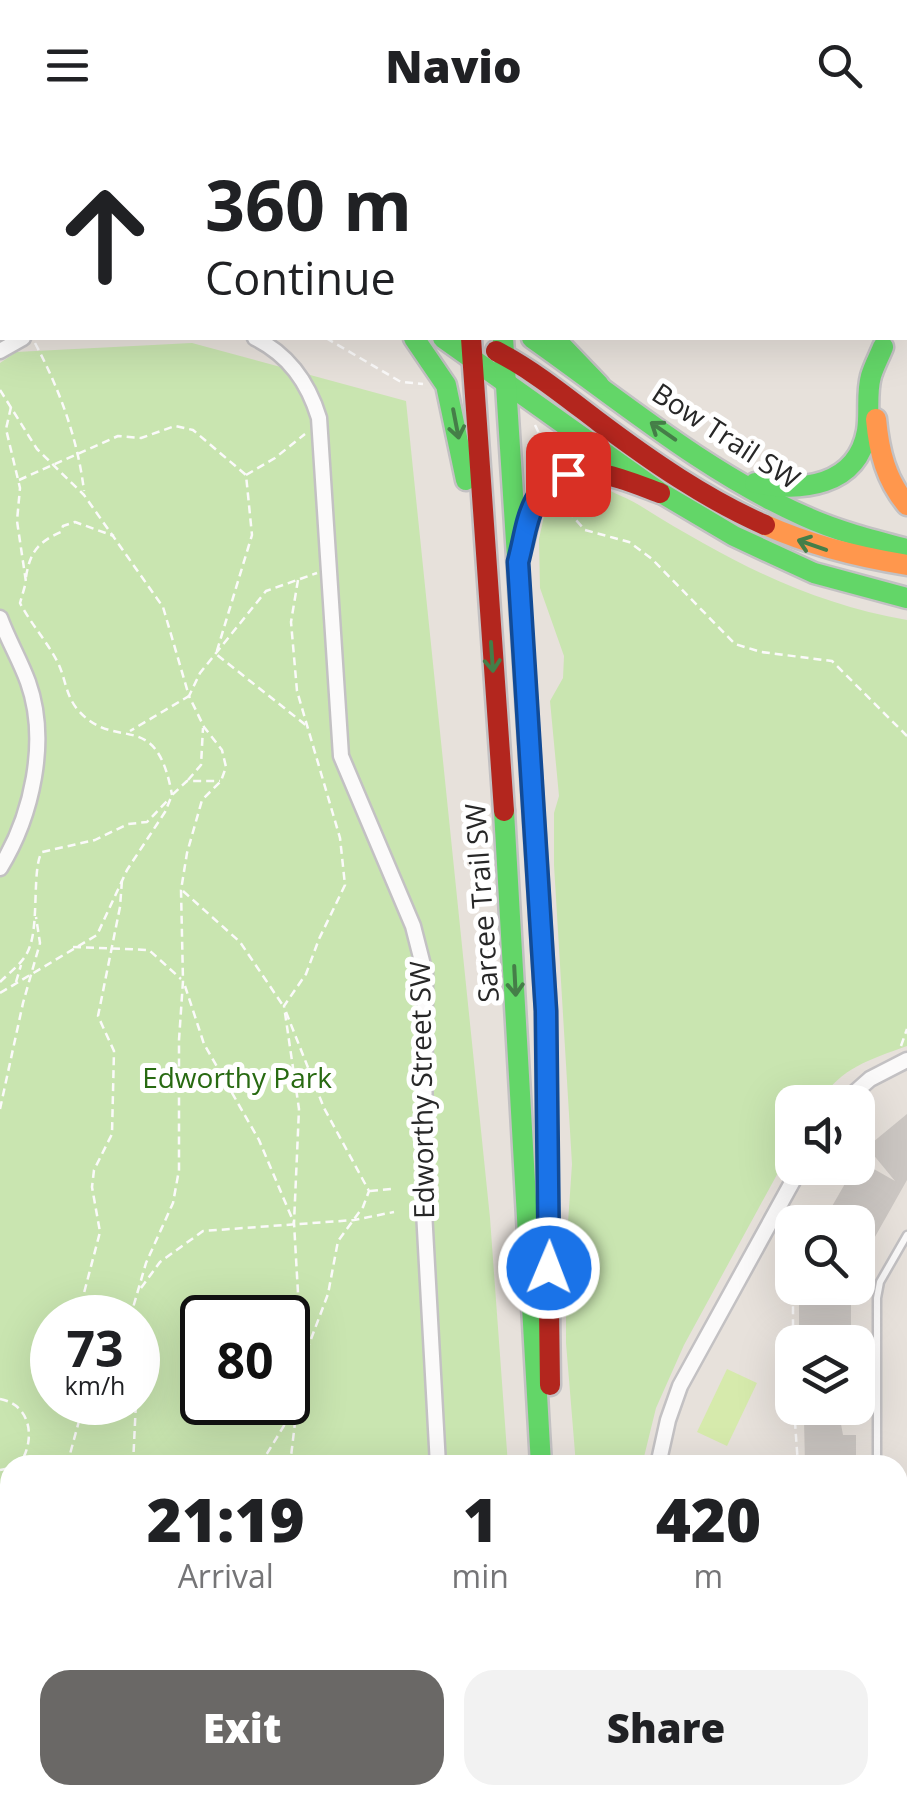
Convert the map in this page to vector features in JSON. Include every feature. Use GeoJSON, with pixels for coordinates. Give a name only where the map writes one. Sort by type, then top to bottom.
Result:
{"type":"FeatureCollection","features":[{"type":"Feature","properties":{"kind":"main road"},"geometry":{"type":"LineString","coordinates":[[415,340],[446,385],[485,559]]}},
{"type":"Feature","properties":{"kind":"main road","name":"Bow Trail SW"},"geometry":{"type":"LineString","coordinates":[[535,340],[727,476],[799,515],[907,549]]}},
{"type":"Feature","properties":{"kind":"main road"},"geometry":{"type":"LineString","coordinates":[[556,340],[599,385]]}},
{"type":"Feature","properties":{"kind":"main road"},"geometry":{"type":"LineString","coordinates":[[727,476],[787,490],[811,488],[838,476],[854,461],[865,441],[871,378],[885,342]]}},
{"type":"Feature","properties":{"kind":"main road"},"geometry":{"type":"LineString","coordinates":[[885,342],[876,414],[880,453],[894,490],[907,505]]}},
{"type":"Feature","properties":{"kind":"main road"},"geometry":{"type":"LineString","coordinates":[[472,347],[480,350],[504,346],[671,472],[733,511],[780,534],[829,551],[871,562],[907,565]]}},
{"type":"Feature","properties":{"kind":"main road","name":"Sarcee Trail SW"},"geometry":{"type":"LineString","coordinates":[[504,346],[545,993],[550,1382],[555,1455]]}},
{"type":"Feature","properties":{"kind":"main road"},"geometry":{"type":"LineString","coordinates":[[472,347],[506,384],[688,513],[782,561],[824,577],[907,598]]}},
{"type":"Feature","properties":{"kind":"main road","name":"Sarcee Trail SW"},"geometry":{"type":"LineString","coordinates":[[472,347],[523,1116],[529,1300],[540,1455]]}},
{"type":"Feature","properties":{"kind":"main road"},"geometry":{"type":"LineString","coordinates":[[518,562],[536,497],[556,478],[590,471],[660,492]]}},
{"type":"Feature","properties":{"kind":"street","name":"Edworthy Street SW"},"geometry":{"type":"LineString","coordinates":[[257,340],[279,353],[305,381],[319,418],[341,756],[413,926],[425,974],[424,1211],[437,1455]]}},
{"type":"Feature","properties":{"kind":"street"},"geometry":{"type":"LineString","coordinates":[[0,618],[28,682],[37,729],[34,776],[24,813],[0,868]]}},
{"type":"Feature","properties":{"kind":"street"},"geometry":{"type":"LineString","coordinates":[[863,1085],[906,1061]]}},
{"type":"Feature","properties":{"kind":"street"},"geometry":{"type":"LineString","coordinates":[[660,1455],[680,1386],[791,1185]]}},
{"type":"Feature","properties":{"kind":"lane"},"geometry":{"type":"LineString","coordinates":[[877,1455],[877,1298],[880,1282],[907,1235]]}},
{"type":"Feature","properties":{"kind":"path"},"geometry":{"type":"LineString","coordinates":[[33,340],[66,412],[80,454],[84,495]]}},
{"type":"Feature","properties":{"kind":"path"},"geometry":{"type":"LineString","coordinates":[[329,340],[401,382],[419,385],[433,380]]}},
{"type":"Feature","properties":{"kind":"path"},"geometry":{"type":"LineString","coordinates":[[0,390],[37,449],[84,495],[163,607],[188,696],[226,758],[222,781],[202,800],[190,837],[181,890],[179,1170],[173,1203],[146,1263],[138,1295]]}},
{"type":"Feature","properties":{"kind":"path"},"geometry":{"type":"LineString","coordinates":[[11,407],[6,428],[18,480],[17,522],[26,582]]}},
{"type":"Feature","properties":{"kind":"path"},"geometry":{"type":"LineString","coordinates":[[246,475],[275,458],[319,418]]}},
{"type":"Feature","properties":{"kind":"path"},"geometry":{"type":"LineString","coordinates":[[532,422],[547,450],[544,466]]}},
{"type":"Feature","properties":{"kind":"path"},"geometry":{"type":"LineString","coordinates":[[18,480],[118,436],[141,438],[175,426],[194,430],[246,475],[252,535],[216,654]]}},
{"type":"Feature","properties":{"kind":"path"},"geometry":{"type":"LineString","coordinates":[[555,496],[585,530],[621,539],[642,551],[735,644],[761,652],[832,661],[907,736]]}},
{"type":"Feature","properties":{"kind":"path"},"geometry":{"type":"LineString","coordinates":[[0,993],[97,935],[122,880],[171,797],[163,758],[146,740],[128,732],[108,730],[80,713],[66,692],[60,665],[20,602],[32,550],[46,538],[62,532],[62,526],[75,522],[115,537]]}},
{"type":"Feature","properties":{"kind":"path"},"geometry":{"type":"LineString","coordinates":[[128,732],[188,696],[200,674],[266,592],[328,570]]}},
{"type":"Feature","properties":{"kind":"path"},"geometry":{"type":"LineString","coordinates":[[298,578],[291,622],[297,691],[340,838],[345,885],[318,939],[306,974],[284,1006],[299,1109],[294,1224],[298,1295]]}},
{"type":"Feature","properties":{"kind":"path"},"geometry":{"type":"LineString","coordinates":[[216,654],[308,726]]}},
{"type":"Feature","properties":{"kind":"path"},"geometry":{"type":"LineString","coordinates":[[150,820],[201,765],[204,727]]}},
{"type":"Feature","properties":{"kind":"path"},"geometry":{"type":"LineString","coordinates":[[187,781],[222,781]]}},
{"type":"Feature","properties":{"kind":"path"},"geometry":{"type":"LineString","coordinates":[[0,1109],[40,943],[36,861],[42,852],[95,840],[128,824],[159,821]]}},
{"type":"Feature","properties":{"kind":"path"},"geometry":{"type":"LineString","coordinates":[[84,1295],[100,1232],[92,1187],[94,1170],[112,1134],[114,1051],[98,1016],[122,880]]}},
{"type":"Feature","properties":{"kind":"path"},"geometry":{"type":"LineString","coordinates":[[181,890],[240,942],[284,1006],[324,1108],[369,1191]]}},
{"type":"Feature","properties":{"kind":"path"},"geometry":{"type":"LineString","coordinates":[[16,984],[30,946],[36,914]]}},
{"type":"Feature","properties":{"kind":"path"},"geometry":{"type":"LineString","coordinates":[[73,947],[149,950],[183,982],[204,1044],[259,1140],[294,1224]]}},
{"type":"Feature","properties":{"kind":"path"},"geometry":{"type":"LineString","coordinates":[[0,982],[21,964]]}},
{"type":"Feature","properties":{"kind":"path"},"geometry":{"type":"LineString","coordinates":[[906,1061],[900,1042],[907,1029]]}},
{"type":"Feature","properties":{"kind":"path"},"geometry":{"type":"LineString","coordinates":[[369,1191],[392,1189]]}},
{"type":"Feature","properties":{"kind":"path"},"geometry":{"type":"LineString","coordinates":[[310,1342],[328,1294],[338,1241],[369,1191]]}},
{"type":"Feature","properties":{"kind":"path"},"geometry":{"type":"LineString","coordinates":[[140,1290],[160,1262],[203,1231],[354,1220],[394,1212]]}},
{"type":"Feature","properties":{"kind":"path"},"geometry":{"type":"LineString","coordinates":[[1,1398],[17,1406],[28,1418],[29,1438],[24,1455]]}},
{"type":"Feature","properties":{"kind":"path"},"geometry":{"type":"LineString","coordinates":[[70,1455],[78,1425]]}},
{"type":"Feature","properties":{"kind":"path"},"geometry":{"type":"LineString","coordinates":[[133,1455],[135,1425]]}},
{"type":"Feature","properties":{"kind":"path"},"geometry":{"type":"LineString","coordinates":[[266,1455],[284,1425]]}},
{"type":"Feature","properties":{"kind":"path"},"geometry":{"type":"LineString","coordinates":[[291,1455],[293,1425]]}},
{"type":"Feature","properties":{"kind":"path"},"geometry":{"type":"LineString","coordinates":[[796,1425],[799,1455]]}},
{"type":"Feature","properties":{"kind":"green space","name":"Edworthy Park"},"geometry":{"type":"Polygon","coordinates":[[[192,343],[406,401],[490,1218],[507,1455],[0,1455],[0,363],[16,352],[192,343]]]}},
{"type":"Feature","properties":{"kind":"green space"},"geometry":{"type":"Polygon","coordinates":[[[592,480],[767,576],[835,602],[907,620],[907,1046],[869,1061],[832,1085],[775,1085],[775,1178],[684,1345],[656,1408],[644,1455],[575,1455],[566,1343],[566,1252],[572,1164],[554,865],[554,813],[559,796],[550,701],[563,678],[564,656],[540,588],[539,539],[544,516],[568,485],[592,480]]]}},
{"type":"Feature","properties":{"kind":"green space"},"geometry":{"type":"Polygon","coordinates":[[[727,1369],[757,1383],[727,1446],[697,1432],[727,1369]]]}},
{"type":"Feature","properties":{"kind":"building"},"geometry":{"type":"Polygon","coordinates":[[[907,1114],[907,1180],[875,1237],[875,1205],[833,1205],[844,1185],[875,1185],[875,1170],[895,1181],[875,1157],[875,1140],[907,1114]]]}},
{"type":"Feature","properties":{"kind":"building"},"geometry":{"type":"Polygon","coordinates":[[[799,1305],[851,1305],[851,1325],[799,1325],[799,1305]]]}},
{"type":"Feature","properties":{"kind":"building"},"geometry":{"type":"Polygon","coordinates":[[[804,1425],[841,1425],[843,1435],[856,1435],[856,1455],[805,1455],[804,1425]]]}},
{"type":"Feature","properties":{"kind":"traffic: fast"},"geometry":{"type":"LineString","coordinates":[[415,340],[446,385],[466,480]]}},
{"type":"Feature","properties":{"kind":"traffic: fast"},"geometry":{"type":"LineString","coordinates":[[446,340],[658,491],[734,536],[814,573],[907,598]]}},
{"type":"Feature","properties":{"kind":"traffic: fast"},"geometry":{"type":"LineString","coordinates":[[503,340],[546,1011],[547,1149]]}},
{"type":"Feature","properties":{"kind":"traffic: fast"},"geometry":{"type":"LineString","coordinates":[[535,340],[664,434],[767,498],[829,526],[907,549]]}},
{"type":"Feature","properties":{"kind":"traffic: fast"},"geometry":{"type":"LineString","coordinates":[[556,340],[599,385]]}},
{"type":"Feature","properties":{"kind":"traffic: fast"},"geometry":{"type":"LineString","coordinates":[[755,483],[808,485],[839,474],[852,464],[867,431],[870,383],[883,347]]}},
{"type":"Feature","properties":{"kind":"traffic: fast"},"geometry":{"type":"LineString","coordinates":[[504,811],[540,1455]]}},
{"type":"Feature","properties":{"kind":"traffic: slow"},"geometry":{"type":"LineString","coordinates":[[876,419],[885,465],[907,505]]}},
{"type":"Feature","properties":{"kind":"traffic: slow"},"geometry":{"type":"LineString","coordinates":[[765,525],[835,550],[907,565]]}},
{"type":"Feature","properties":{"kind":"traffic: jam"},"geometry":{"type":"LineString","coordinates":[[471,340],[504,811]]}},
{"type":"Feature","properties":{"kind":"traffic: jam"},"geometry":{"type":"LineString","coordinates":[[496,351],[536,375],[679,478],[765,525]]}},
{"type":"Feature","properties":{"kind":"traffic: jam"},"geometry":{"type":"LineString","coordinates":[[523,543],[537,497],[548,483],[562,475],[578,472],[612,476],[660,493]]}},
{"type":"Feature","properties":{"kind":"traffic: jam"},"geometry":{"type":"LineString","coordinates":[[547,1149],[550,1385]]}},
{"type":"Feature","properties":{"kind":"route"},"geometry":{"type":"LineString","coordinates":[[549,1268],[546,1011],[518,562],[536,497],[546,484],[568,474]]}}]}
